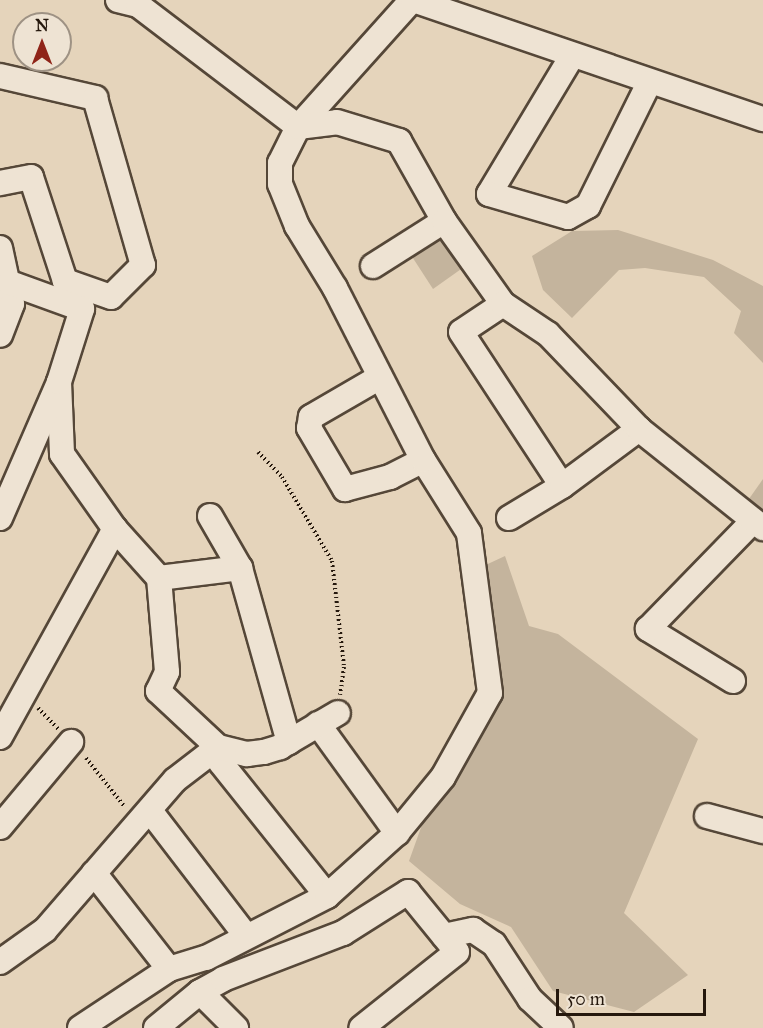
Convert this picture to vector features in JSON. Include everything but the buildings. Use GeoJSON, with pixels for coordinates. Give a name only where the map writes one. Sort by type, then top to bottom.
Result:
{"type":"FeatureCollection","features":[{"type":"Feature","properties":{"kind":"street"},"geometry":{"type":"LineString","coordinates":[[80,1028],[169,969],[206,957],[327,896],[397,833],[443,777],[490,693],[470,533],[423,460],[336,288],[297,226],[280,184],[280,163],[298,127],[412,0],[649,83],[763,119]]}},
{"type":"Feature","properties":{"kind":"street"},"geometry":{"type":"LineString","coordinates":[[132,2],[298,127],[337,122],[399,141],[444,221],[504,304],[548,334],[639,429],[758,524],[648,629],[733,681]]}},
{"type":"Feature","properties":{"kind":"street"},"geometry":{"type":"LineString","coordinates":[[572,56],[489,194],[568,217],[588,206],[649,83]]}},
{"type":"Feature","properties":{"kind":"street"},"geometry":{"type":"LineString","coordinates":[[0,76],[95,98],[143,265],[111,297],[64,281],[31,177],[0,183]]}},
{"type":"Feature","properties":{"kind":"street"},"geometry":{"type":"LineString","coordinates":[[373,266],[444,221]]}},
{"type":"Feature","properties":{"kind":"street"},"geometry":{"type":"LineString","coordinates":[[0,248],[12,304],[0,335]]}},
{"type":"Feature","properties":{"kind":"street"},"geometry":{"type":"LineString","coordinates":[[0,518],[58,382],[82,309],[9,283]]}},
{"type":"Feature","properties":{"kind":"street"},"geometry":{"type":"LineString","coordinates":[[504,304],[461,332],[562,486]]}},
{"type":"Feature","properties":{"kind":"street"},"geometry":{"type":"LineString","coordinates":[[380,377],[311,417],[309,428],[345,489],[390,477],[423,460]]}},
{"type":"Feature","properties":{"kind":"street"},"geometry":{"type":"LineString","coordinates":[[58,382],[62,454],[115,529],[159,578],[167,672],[158,691],[218,747],[247,754],[289,742],[328,719],[397,833]]}},
{"type":"Feature","properties":{"kind":"street"},"geometry":{"type":"LineString","coordinates":[[509,518],[562,486],[639,429]]}},
{"type":"Feature","properties":{"kind":"street"},"geometry":{"type":"LineString","coordinates":[[210,516],[240,568],[289,742]]}},
{"type":"Feature","properties":{"kind":"street"},"geometry":{"type":"LineString","coordinates":[[0,736],[115,529]]}},
{"type":"Feature","properties":{"kind":"street"},"geometry":{"type":"LineString","coordinates":[[159,578],[240,568]]}},
{"type":"Feature","properties":{"kind":"street"},"geometry":{"type":"LineString","coordinates":[[0,827],[70,742]]}},
{"type":"Feature","properties":{"kind":"street"},"geometry":{"type":"LineString","coordinates":[[218,747],[221,764],[327,896]]}},
{"type":"Feature","properties":{"kind":"street"},"geometry":{"type":"LineString","coordinates":[[0,962],[45,930],[151,812],[175,780],[218,747]]}},
{"type":"Feature","properties":{"kind":"street"},"geometry":{"type":"LineString","coordinates":[[151,812],[246,936]]}},
{"type":"Feature","properties":{"kind":"street"},"geometry":{"type":"LineString","coordinates":[[707,816],[763,831]]}},
{"type":"Feature","properties":{"kind":"street"},"geometry":{"type":"LineString","coordinates":[[94,873],[169,969]]}},
{"type":"Feature","properties":{"kind":"street"},"geometry":{"type":"LineString","coordinates":[[156,1028],[200,992],[343,933],[408,892],[457,952],[361,1028]]}},
{"type":"Feature","properties":{"kind":"street"},"geometry":{"type":"LineString","coordinates":[[444,936],[473,930],[494,944],[530,999],[561,1028]]}},
{"type":"Feature","properties":{"kind":"street"},"geometry":{"type":"LineString","coordinates":[[200,992],[236,1028]]}},
{"type":"Feature","properties":{"kind":"path"},"geometry":{"type":"LineString","coordinates":[[258,452],[282,477],[332,561],[344,667],[328,719]]}},
{"type":"Feature","properties":{"kind":"shaded area"},"geometry":{"type":"Polygon","coordinates":[[[618,230],[713,260],[763,286],[763,363],[734,333],[741,311],[704,277],[645,268],[619,270],[572,318],[543,290],[532,256],[572,231],[618,230]]]}},
{"type":"Feature","properties":{"kind":"shaded area"},"geometry":{"type":"Polygon","coordinates":[[[443,236],[464,267],[433,289],[409,252],[443,236]]]}},
{"type":"Feature","properties":{"kind":"shaded area"},"geometry":{"type":"Polygon","coordinates":[[[763,479],[763,521],[744,506],[763,479]]]}},
{"type":"Feature","properties":{"kind":"shaded area"},"geometry":{"type":"Polygon","coordinates":[[[505,556],[529,626],[558,634],[698,739],[624,913],[688,975],[634,1012],[553,991],[511,927],[460,904],[409,861],[442,769],[496,691],[477,569],[505,556]]]}}]}
